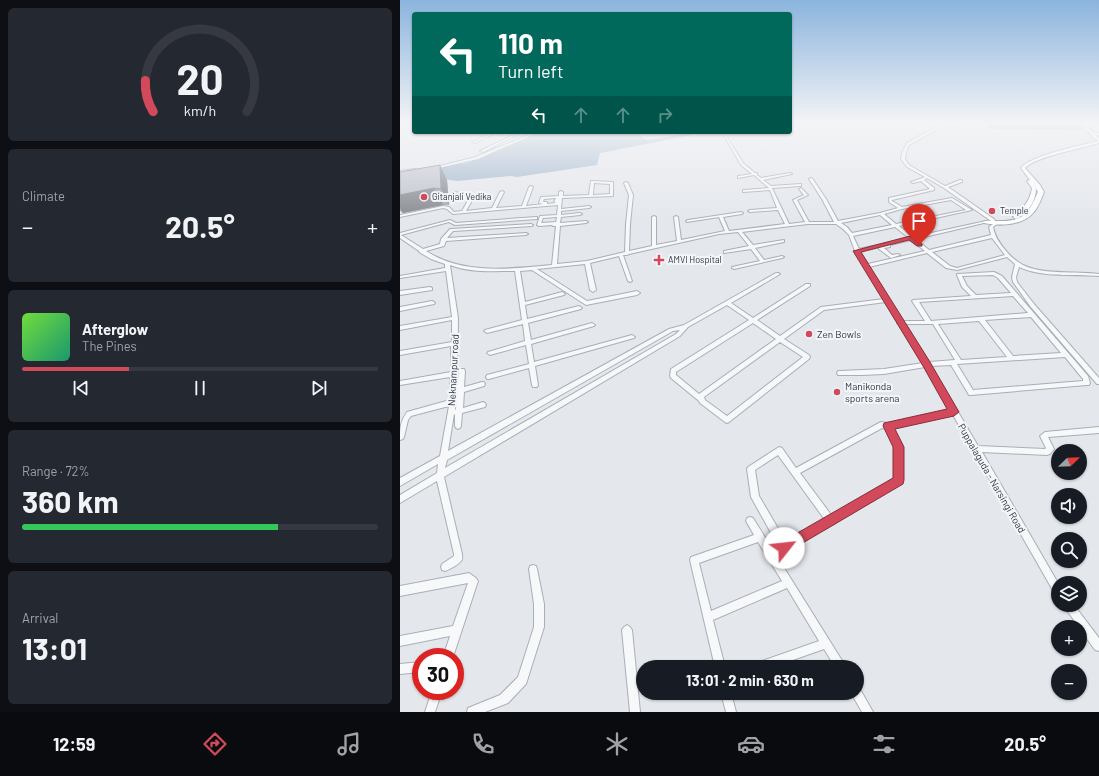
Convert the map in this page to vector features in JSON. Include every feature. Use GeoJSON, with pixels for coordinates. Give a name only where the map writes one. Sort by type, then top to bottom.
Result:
{"type":"FeatureCollection","features":[{"type":"Feature","properties":{"kind":"main road"},"geometry":{"type":"LineString","coordinates":[[986,222],[1019,220],[1031,212],[1041,192],[1040,188],[1023,168],[1025,165],[1042,157]]}},
{"type":"Feature","properties":{"kind":"street"},"geometry":{"type":"LineString","coordinates":[[427,168],[468,161],[477,157]]}},
{"type":"Feature","properties":{"kind":"street"},"geometry":{"type":"LineString","coordinates":[[738,157],[742,164],[756,174],[771,188],[787,226]]}},
{"type":"Feature","properties":{"kind":"street"},"geometry":{"type":"LineString","coordinates":[[903,157],[908,166],[945,187],[994,222],[991,227],[993,236],[1006,256],[1017,265],[1041,272],[1085,273],[1099,275]]}},
{"type":"Feature","properties":{"kind":"street"},"geometry":{"type":"LineString","coordinates":[[400,172],[421,169]]}},
{"type":"Feature","properties":{"kind":"street"},"geometry":{"type":"LineString","coordinates":[[774,171],[780,176]]}},
{"type":"Feature","properties":{"kind":"street"},"geometry":{"type":"LineString","coordinates":[[739,177],[756,174]]}},
{"type":"Feature","properties":{"kind":"street"},"geometry":{"type":"LineString","coordinates":[[762,179],[790,174]]}},
{"type":"Feature","properties":{"kind":"street"},"geometry":{"type":"LineString","coordinates":[[913,182],[922,180],[928,176]]}},
{"type":"Feature","properties":{"kind":"street"},"geometry":{"type":"LineString","coordinates":[[811,179],[837,223]]}},
{"type":"Feature","properties":{"kind":"street"},"geometry":{"type":"LineString","coordinates":[[901,208],[890,201],[890,199],[933,189],[922,180]]}},
{"type":"Feature","properties":{"kind":"street"},"geometry":{"type":"LineString","coordinates":[[945,187],[961,180]]}},
{"type":"Feature","properties":{"kind":"street"},"geometry":{"type":"LineString","coordinates":[[554,266],[561,194],[591,195],[593,197],[612,195],[612,183],[592,182],[591,195]]}},
{"type":"Feature","properties":{"kind":"street"},"geometry":{"type":"LineString","coordinates":[[626,183],[631,195],[627,254]]}},
{"type":"Feature","properties":{"kind":"street"},"geometry":{"type":"LineString","coordinates":[[524,207],[531,187]]}},
{"type":"Feature","properties":{"kind":"street"},"geometry":{"type":"LineString","coordinates":[[744,191],[801,187],[806,195],[795,200],[808,223]]}},
{"type":"Feature","properties":{"kind":"street"},"geometry":{"type":"LineString","coordinates":[[494,209],[502,192]]}},
{"type":"Feature","properties":{"kind":"street"},"geometry":{"type":"LineString","coordinates":[[454,193],[472,197],[463,212]]}},
{"type":"Feature","properties":{"kind":"street"},"geometry":{"type":"LineString","coordinates":[[400,277],[447,266],[482,270],[517,270],[587,262],[621,256],[727,230],[739,231],[808,223],[837,223],[881,214],[901,208],[952,199],[970,210],[851,235]]}},
{"type":"Feature","properties":{"kind":"street"},"geometry":{"type":"LineString","coordinates":[[400,216],[443,207],[448,208],[450,212],[463,212],[560,204]]}},
{"type":"Feature","properties":{"kind":"street"},"geometry":{"type":"LineString","coordinates":[[559,210],[589,207]]}},
{"type":"Feature","properties":{"kind":"street"},"geometry":{"type":"LineString","coordinates":[[565,216],[566,210],[584,208],[583,214],[565,216],[542,217],[539,224],[586,222]]}},
{"type":"Feature","properties":{"kind":"street"},"geometry":{"type":"LineString","coordinates":[[751,212],[780,210]]}},
{"type":"Feature","properties":{"kind":"street"},"geometry":{"type":"LineString","coordinates":[[688,221],[741,213]]}},
{"type":"Feature","properties":{"kind":"street"},"geometry":{"type":"LineString","coordinates":[[881,214],[925,252]]}},
{"type":"Feature","properties":{"kind":"street"},"geometry":{"type":"LineString","coordinates":[[719,216],[723,226],[727,230]]}},
{"type":"Feature","properties":{"kind":"street"},"geometry":{"type":"LineString","coordinates":[[654,217],[654,248]]}},
{"type":"Feature","properties":{"kind":"street"},"geometry":{"type":"LineString","coordinates":[[676,217],[679,242]]}},
{"type":"Feature","properties":{"kind":"street"},"geometry":{"type":"LineString","coordinates":[[400,235],[450,221],[455,224],[536,218]]}},
{"type":"Feature","properties":{"kind":"street"},"geometry":{"type":"LineString","coordinates":[[857,251],[986,222]]}},
{"type":"Feature","properties":{"kind":"street"},"geometry":{"type":"LineString","coordinates":[[544,226],[557,223]]}},
{"type":"Feature","properties":{"kind":"street","name":"Puppalaguda - Narsingi Road"},"geometry":{"type":"LineString","coordinates":[[837,223],[845,228],[851,235],[857,251],[888,300],[900,323],[927,364],[1051,579]]}},
{"type":"Feature","properties":{"kind":"street"},"geometry":{"type":"LineString","coordinates":[[421,251],[441,245],[449,231],[452,230],[531,225]]}},
{"type":"Feature","properties":{"kind":"street"},"geometry":{"type":"LineString","coordinates":[[739,231],[763,261]]}},
{"type":"Feature","properties":{"kind":"street"},"geometry":{"type":"LineString","coordinates":[[444,240],[526,234]]}},
{"type":"Feature","properties":{"kind":"street"},"geometry":{"type":"LineString","coordinates":[[400,235],[421,251],[447,266]]}},
{"type":"Feature","properties":{"kind":"street"},"geometry":{"type":"LineString","coordinates":[[867,266],[993,236]]}},
{"type":"Feature","properties":{"kind":"street"},"geometry":{"type":"LineString","coordinates":[[726,252],[782,241]]}},
{"type":"Feature","properties":{"kind":"street"},"geometry":{"type":"LineString","coordinates":[[925,252],[891,257],[882,248],[909,242],[925,252],[948,267],[954,269],[1006,256]]}},
{"type":"Feature","properties":{"kind":"street"},"geometry":{"type":"LineString","coordinates":[[621,256],[630,281]]}},
{"type":"Feature","properties":{"kind":"street"},"geometry":{"type":"LineString","coordinates":[[734,268],[782,257]]}},
{"type":"Feature","properties":{"kind":"street"},"geometry":{"type":"LineString","coordinates":[[587,262],[593,290]]}},
{"type":"Feature","properties":{"kind":"street"},"geometry":{"type":"LineString","coordinates":[[1017,265],[1014,278],[1032,305],[1099,382]]}},
{"type":"Feature","properties":{"kind":"street","name":"Neknampur road"},"geometry":{"type":"LineString","coordinates":[[440,476],[453,393],[455,318],[447,266]]}},
{"type":"Feature","properties":{"kind":"street"},"geometry":{"type":"LineString","coordinates":[[534,269],[586,303],[637,293]]}},
{"type":"Feature","properties":{"kind":"street"},"geometry":{"type":"LineString","coordinates":[[517,270],[535,385]]}},
{"type":"Feature","properties":{"kind":"street"},"geometry":{"type":"LineString","coordinates":[[975,296],[965,286],[959,275],[994,273],[1013,294],[1086,378],[1087,383],[971,393],[956,362],[932,323],[915,301],[1013,294]]}},
{"type":"Feature","properties":{"kind":"street"},"geometry":{"type":"LineString","coordinates":[[400,482],[442,460],[671,330],[686,326],[778,274]]}},
{"type":"Feature","properties":{"kind":"street"},"geometry":{"type":"LineString","coordinates":[[727,303],[752,320],[779,339],[807,357],[731,419],[724,418],[672,373],[752,320],[808,285]]}},
{"type":"Feature","properties":{"kind":"street"},"geometry":{"type":"LineString","coordinates":[[400,293],[430,289]]}},
{"type":"Feature","properties":{"kind":"street"},"geometry":{"type":"LineString","coordinates":[[522,304],[562,294]]}},
{"type":"Feature","properties":{"kind":"street"},"geometry":{"type":"LineString","coordinates":[[701,399],[701,396],[823,308],[831,305],[888,300]]}},
{"type":"Feature","properties":{"kind":"street"},"geometry":{"type":"LineString","coordinates":[[400,309],[432,303]]}},
{"type":"Feature","properties":{"kind":"street"},"geometry":{"type":"LineString","coordinates":[[487,331],[580,308]]}},
{"type":"Feature","properties":{"kind":"street"},"geometry":{"type":"LineString","coordinates":[[900,323],[932,323],[1031,315]]}},
{"type":"Feature","properties":{"kind":"street"},"geometry":{"type":"LineString","coordinates":[[400,328],[455,318]]}},
{"type":"Feature","properties":{"kind":"street"},"geometry":{"type":"LineString","coordinates":[[981,319],[1011,358]]}},
{"type":"Feature","properties":{"kind":"street"},"geometry":{"type":"LineString","coordinates":[[490,353],[592,325]]}},
{"type":"Feature","properties":{"kind":"street"},"geometry":{"type":"LineString","coordinates":[[400,499],[678,335],[686,326]]}},
{"type":"Feature","properties":{"kind":"street"},"geometry":{"type":"LineString","coordinates":[[489,377],[632,337]]}},
{"type":"Feature","properties":{"kind":"street"},"geometry":{"type":"LineString","coordinates":[[400,353],[454,344]]}},
{"type":"Feature","properties":{"kind":"street"},"geometry":{"type":"LineString","coordinates":[[840,373],[862,374],[905,370],[927,364],[1066,355]]}},
{"type":"Feature","properties":{"kind":"street"},"geometry":{"type":"LineString","coordinates":[[458,426],[462,371]]}},
{"type":"Feature","properties":{"kind":"street"},"geometry":{"type":"LineString","coordinates":[[400,383],[453,374]]}},
{"type":"Feature","properties":{"kind":"street"},"geometry":{"type":"LineString","coordinates":[[453,393],[482,384]]}},
{"type":"Feature","properties":{"kind":"street"},"geometry":{"type":"LineString","coordinates":[[400,437],[405,419],[409,414],[452,402]]}},
{"type":"Feature","properties":{"kind":"street"},"geometry":{"type":"LineString","coordinates":[[450,414],[483,405]]}},
{"type":"Feature","properties":{"kind":"street"},"geometry":{"type":"LineString","coordinates":[[795,472],[881,425],[888,426],[954,412]]}},
{"type":"Feature","properties":{"kind":"street"},"geometry":{"type":"LineString","coordinates":[[831,521],[779,450],[751,469],[755,497],[784,548],[831,521],[898,480],[899,447],[888,426]]}},
{"type":"Feature","properties":{"kind":"street"},"geometry":{"type":"LineString","coordinates":[[976,450],[1047,452],[1050,449],[1044,438],[1047,434],[1099,430]]}},
{"type":"Feature","properties":{"kind":"street"},"geometry":{"type":"LineString","coordinates":[[440,476],[458,554],[458,558],[445,567]]}},
{"type":"Feature","properties":{"kind":"street"},"geometry":{"type":"LineString","coordinates":[[750,521],[837,660]]}},
{"type":"Feature","properties":{"kind":"street"},"geometry":{"type":"LineString","coordinates":[[718,660],[694,560],[760,537]]}},
{"type":"Feature","properties":{"kind":"street"},"geometry":{"type":"LineString","coordinates":[[472,712],[504,699],[522,680],[539,627],[538,604],[533,569]]}},
{"type":"Feature","properties":{"kind":"street"},"geometry":{"type":"LineString","coordinates":[[400,591],[469,578],[473,581],[451,648]]}},
{"type":"Feature","properties":{"kind":"street"},"geometry":{"type":"LineString","coordinates":[[708,617],[788,583]]}},
{"type":"Feature","properties":{"kind":"street"},"geometry":{"type":"LineString","coordinates":[[1073,612],[1099,646]]}},
{"type":"Feature","properties":{"kind":"street"},"geometry":{"type":"LineString","coordinates":[[400,641],[457,630]]}},
{"type":"Feature","properties":{"kind":"street"},"geometry":{"type":"LineString","coordinates":[[628,630],[635,712]]}},
{"type":"Feature","properties":{"kind":"street"},"geometry":{"type":"LineString","coordinates":[[779,660],[826,643]]}},
{"type":"Feature","properties":{"kind":"street"},"geometry":{"type":"LineString","coordinates":[[400,669],[412,668]]}},
{"type":"Feature","properties":{"kind":"street"},"geometry":{"type":"LineString","coordinates":[[430,712],[434,700]]}},
{"type":"Feature","properties":{"kind":"street"},"geometry":{"type":"LineString","coordinates":[[727,700],[730,712]]}},
{"type":"Feature","properties":{"kind":"street"},"geometry":{"type":"LineString","coordinates":[[860,700],[868,712]]}},
{"type":"Feature","properties":{"kind":"water"},"geometry":{"type":"Polygon","coordinates":[[[481,157],[599,157],[597,165],[517,177],[511,176],[457,181],[405,173],[467,163],[481,157]]]}},
{"type":"Feature","properties":{"kind":"building"},"geometry":{"type":"Polygon","coordinates":[[[440,165],[441,189],[434,188],[400,195],[400,172],[440,165]]]}},
{"type":"Feature","properties":{"kind":"place","name":"Gitanjali Vedika"},"geometry":{"type":"Point","coordinates":[424,197]}},
{"type":"Feature","properties":{"kind":"place","name":"Temple"},"geometry":{"type":"Point","coordinates":[992,211]}},
{"type":"Feature","properties":{"kind":"place","name":"AMVI Hospital"},"geometry":{"type":"Point","coordinates":[659,260]}},
{"type":"Feature","properties":{"kind":"place","name":"Zen Bowls"},"geometry":{"type":"Point","coordinates":[809,334]}},
{"type":"Feature","properties":{"kind":"place","name":"Manikonda sports arena"},"geometry":{"type":"Point","coordinates":[837,392]}},
{"type":"Feature","properties":{"kind":"route"},"geometry":{"type":"LineString","coordinates":[[784,548],[898,480],[899,447],[888,426],[954,412],[927,364],[900,323],[888,300],[857,251],[910,238],[919,245]]}}]}
